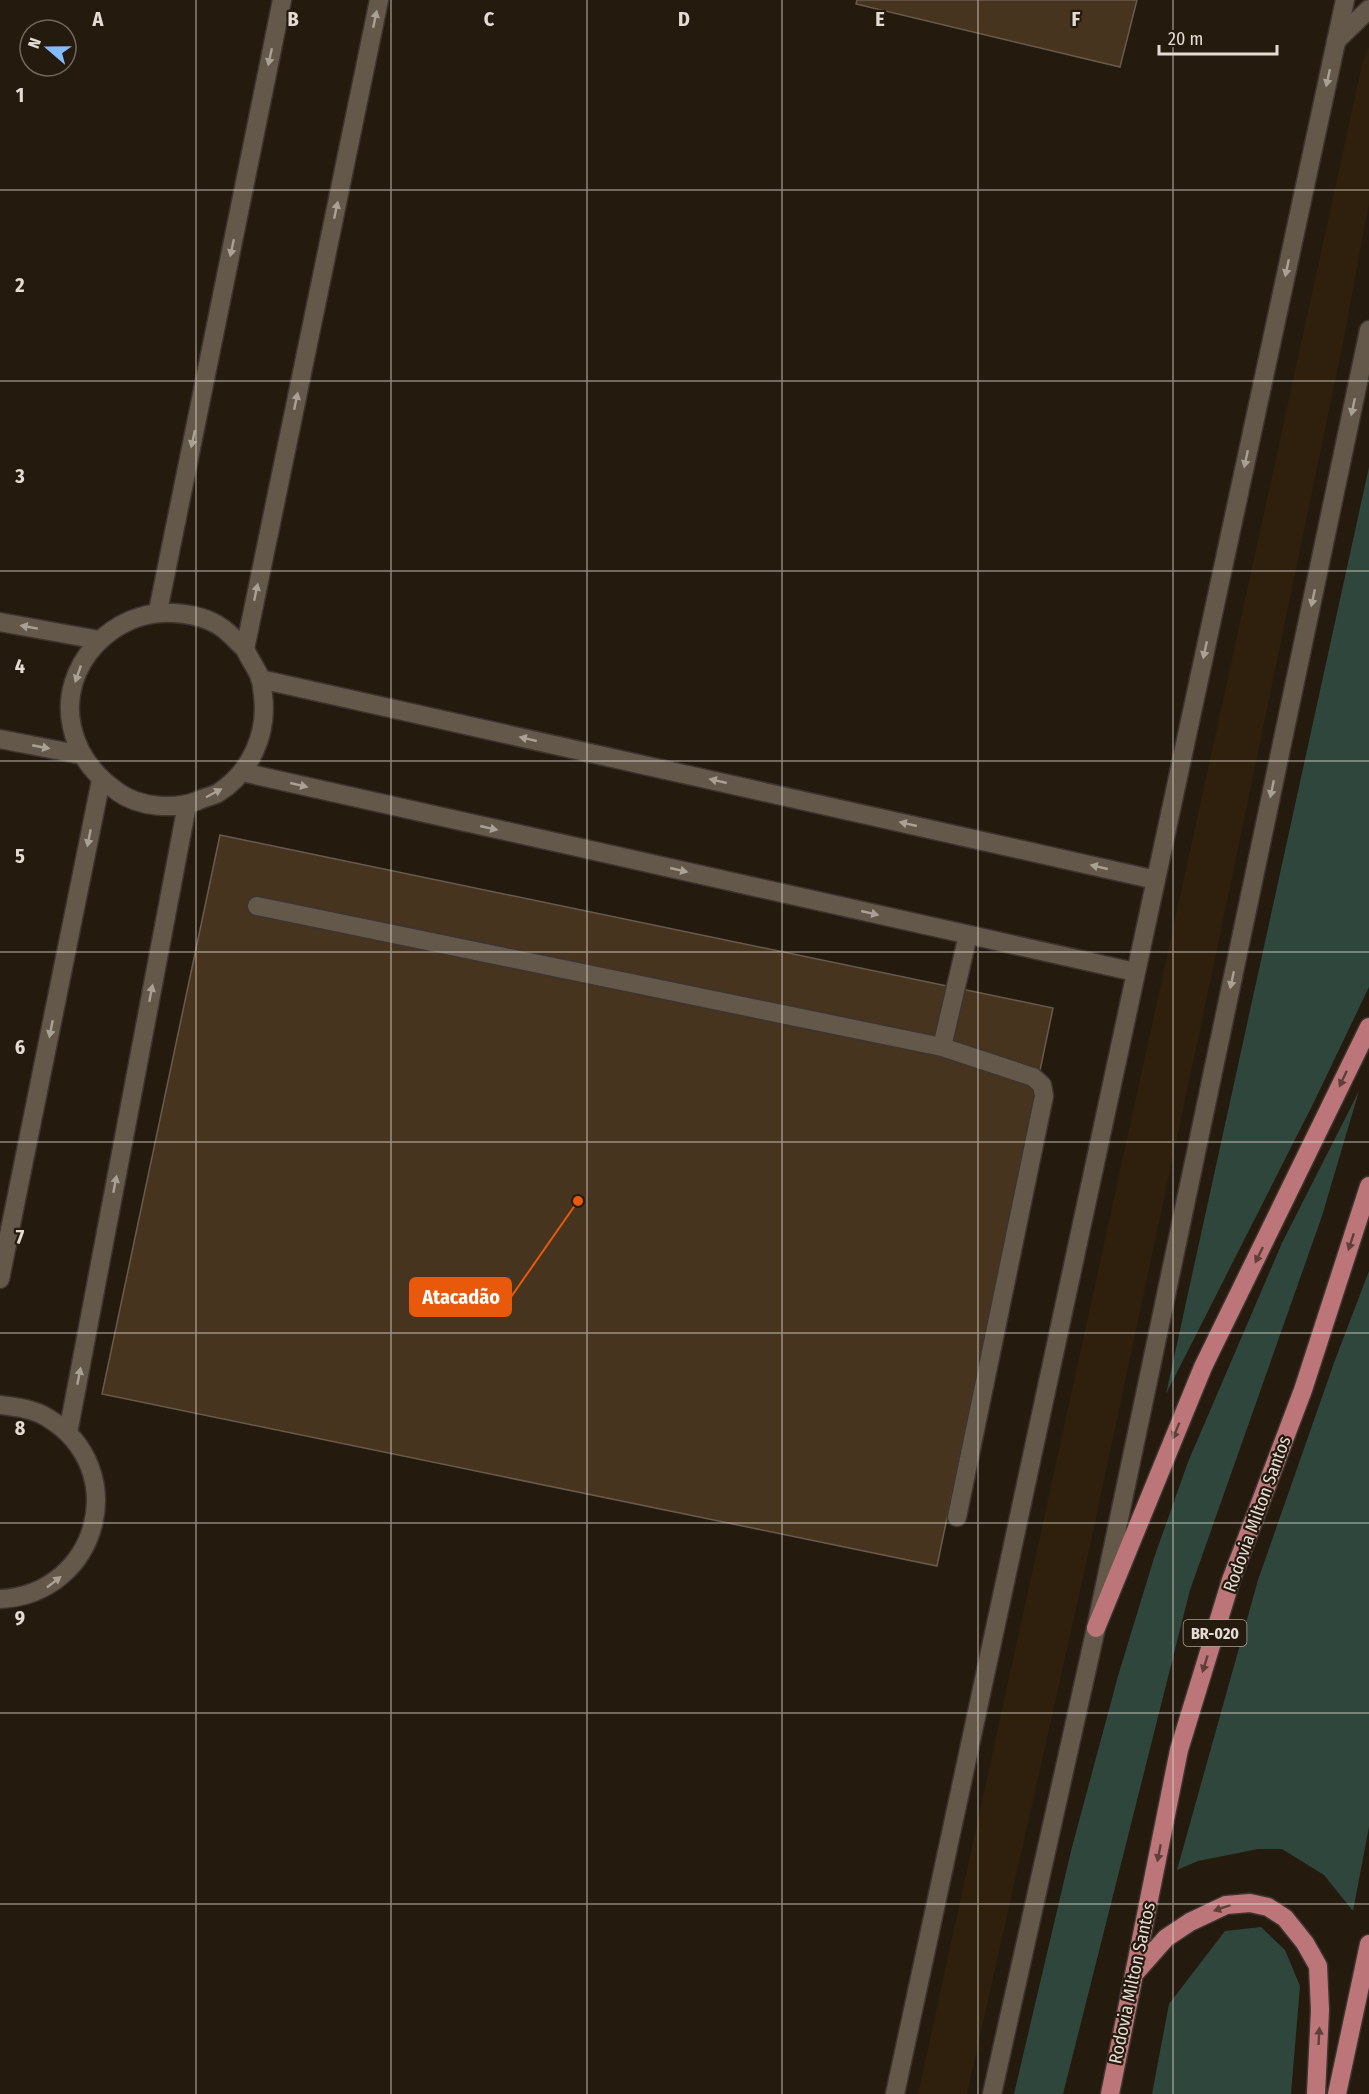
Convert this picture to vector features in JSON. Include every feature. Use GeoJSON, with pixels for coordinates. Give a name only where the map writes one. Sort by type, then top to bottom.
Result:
{"type":"FeatureCollection","features":[{"type":"Feature","properties":{"kind":"highway"},"geometry":{"type":"LineString","coordinates":[[1096,1628],[1203,1366],[1369,1027]]}},
{"type":"Feature","properties":{"kind":"highway","name":"Rodovia Milton Santos"},"geometry":{"type":"LineString","coordinates":[[1110,2094],[1179,1750],[1231,1581],[1303,1390],[1369,1186]]}},
{"type":"Feature","properties":{"kind":"highway"},"geometry":{"type":"LineString","coordinates":[[1135,1974],[1166,1938],[1190,1922],[1226,1905],[1250,1903],[1268,1907],[1285,1918],[1305,1943],[1318,1966],[1320,2010],[1316,2094]]}},
{"type":"Feature","properties":{"kind":"highway"},"geometry":{"type":"LineString","coordinates":[[1337,2094],[1369,1944]]}},
{"type":"Feature","properties":{"kind":"street"},"geometry":{"type":"LineString","coordinates":[[158,611],[282,0]]}},
{"type":"Feature","properties":{"kind":"street"},"geometry":{"type":"LineString","coordinates":[[244,649],[379,0]]}},
{"type":"Feature","properties":{"kind":"street"},"geometry":{"type":"LineString","coordinates":[[895,2094],[1345,0]]}},
{"type":"Feature","properties":{"kind":"street"},"geometry":{"type":"LineString","coordinates":[[1336,41],[1369,9]]}},
{"type":"Feature","properties":{"kind":"street"},"geometry":{"type":"LineString","coordinates":[[992,2094],[1096,1628],[1369,330]]}},
{"type":"Feature","properties":{"kind":"street"},"geometry":{"type":"LineString","coordinates":[[158,611],[190,614],[220,627],[244,649],[261,678],[265,711],[258,744],[242,772],[218,793],[187,805],[157,806],[126,798],[101,780],[82,755],[72,726],[71,695],[81,665],[99,640],[126,621],[158,611]]}},
{"type":"Feature","properties":{"kind":"street"},"geometry":{"type":"LineString","coordinates":[[0,622],[99,640]]}},
{"type":"Feature","properties":{"kind":"street"},"geometry":{"type":"LineString","coordinates":[[261,678],[1156,880]]}},
{"type":"Feature","properties":{"kind":"street"},"geometry":{"type":"LineString","coordinates":[[0,739],[82,755]]}},
{"type":"Feature","properties":{"kind":"street"},"geometry":{"type":"LineString","coordinates":[[242,772],[1135,972]]}},
{"type":"Feature","properties":{"kind":"street"},"geometry":{"type":"LineString","coordinates":[[0,1279],[101,780]]}},
{"type":"Feature","properties":{"kind":"street"},"geometry":{"type":"LineString","coordinates":[[68,1433],[187,805]]}},
{"type":"Feature","properties":{"kind":"street"},"geometry":{"type":"LineString","coordinates":[[257,906],[942,1047],[1034,1077],[1042,1085],[1044,1096],[957,1516]]}},
{"type":"Feature","properties":{"kind":"street"},"geometry":{"type":"LineString","coordinates":[[942,1047],[968,935]]}},
{"type":"Feature","properties":{"kind":"street"},"geometry":{"type":"LineString","coordinates":[[0,1405],[24,1408],[47,1418],[68,1433],[85,1458],[95,1486],[95,1516],[87,1545],[70,1569],[46,1588],[18,1598],[0,1599]]}},
{"type":"Feature","properties":{"kind":"shaded area"},"geometry":{"type":"Polygon","coordinates":[[[1369,47],[1369,203],[1343,343],[1087,1560],[967,2094],[918,2094],[1350,120],[1363,61],[1369,47]]]}},
{"type":"Feature","properties":{"kind":"green space"},"geometry":{"type":"Polygon","coordinates":[[[1369,467],[1369,987],[1313,1104],[1166,1394],[1369,467]]]}},
{"type":"Feature","properties":{"kind":"green space"},"geometry":{"type":"Polygon","coordinates":[[[1359,1091],[1322,1216],[1190,1590],[1063,2094],[1014,2094],[1071,1851],[1118,1676],[1154,1558],[1188,1462],[1282,1243],[1359,1091]]]}},
{"type":"Feature","properties":{"kind":"green space"},"geometry":{"type":"Polygon","coordinates":[[[1369,1271],[1369,1827],[1353,1911],[1324,1875],[1282,1849],[1258,1849],[1198,1861],[1177,1870],[1258,1580],[1335,1360],[1369,1271]]]}},
{"type":"Feature","properties":{"kind":"green space"},"geometry":{"type":"Polygon","coordinates":[[[1261,1927],[1285,1950],[1300,1986],[1291,2094],[1152,2094],[1169,2004],[1225,1931],[1261,1927]]]}},
{"type":"Feature","properties":{"kind":"building"},"geometry":{"type":"Polygon","coordinates":[[[857,0],[1137,0],[1120,67],[856,4],[857,0]]]}},
{"type":"Feature","properties":{"kind":"building"},"geometry":{"type":"Polygon","coordinates":[[[220,835],[1053,1008],[937,1566],[102,1394],[220,835]]]}},
{"type":"Feature","properties":{"kind":"place","name":"Atacadão"},"geometry":{"type":"Point","coordinates":[578,1201]}}]}
